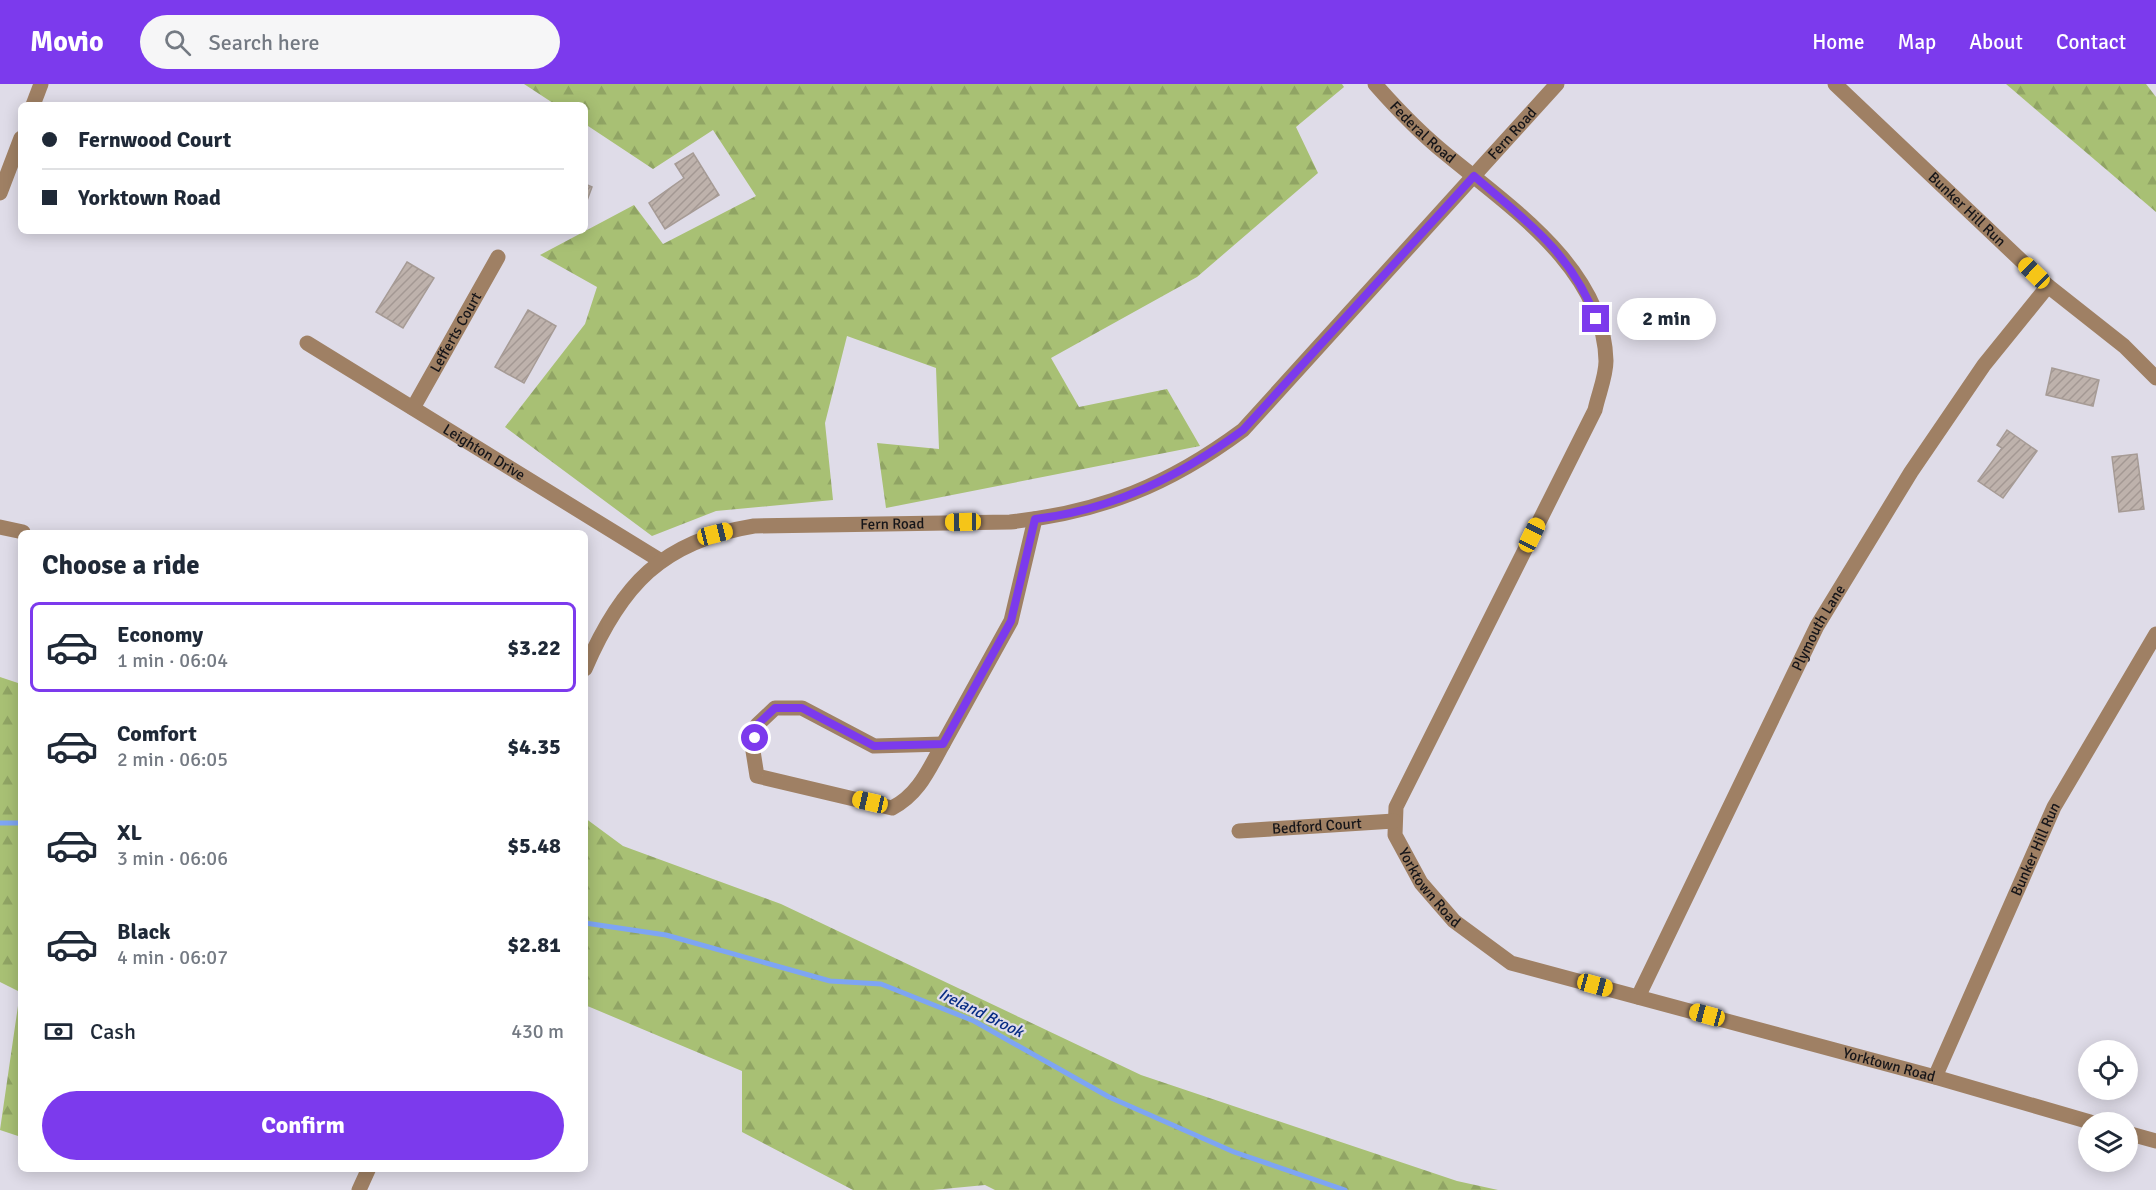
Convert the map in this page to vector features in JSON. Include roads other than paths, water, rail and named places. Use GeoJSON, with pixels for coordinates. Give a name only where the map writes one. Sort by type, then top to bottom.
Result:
{"type":"FeatureCollection","features":[{"type":"Feature","properties":{"kind":"street"},"geometry":{"type":"LineString","coordinates":[[34,102],[41,84]]}},
{"type":"Feature","properties":{"kind":"street","name":"Federal Road"},"geometry":{"type":"LineString","coordinates":[[1375,84],[1402,115],[1474,176]]}},
{"type":"Feature","properties":{"kind":"street","name":"Fern Road"},"geometry":{"type":"LineString","coordinates":[[588,662],[607,621],[618,604],[645,574],[661,561],[715,534],[754,526],[1010,522],[1035,519],[1094,508],[1134,495],[1172,477],[1209,455],[1243,430],[1557,84]]}},
{"type":"Feature","properties":{"kind":"street","name":"Bunker Hill Run"},"geometry":{"type":"LineString","coordinates":[[1835,84],[2048,286],[2124,346],[2156,378]]}},
{"type":"Feature","properties":{"kind":"street"},"geometry":{"type":"LineString","coordinates":[[0,193],[18,146]]}},
{"type":"Feature","properties":{"kind":"street"},"geometry":{"type":"LineString","coordinates":[[1394,821],[1396,807],[1595,410],[1606,363],[1604,339],[1589,300],[1572,268],[1549,241],[1474,176]]}},
{"type":"Feature","properties":{"kind":"street","name":"Lefferts Court"},"geometry":{"type":"LineString","coordinates":[[412,408],[498,257]]}},
{"type":"Feature","properties":{"kind":"street","name":"Plymouth Lane"},"geometry":{"type":"LineString","coordinates":[[1638,997],[1817,626],[1911,472],[1971,384],[2048,286]]}},
{"type":"Feature","properties":{"kind":"street","name":"Leighton Drive"},"geometry":{"type":"LineString","coordinates":[[307,343],[661,561]]}},
{"type":"Feature","properties":{"kind":"street"},"geometry":{"type":"LineString","coordinates":[[943,744],[874,746],[802,708],[775,708],[757,725],[753,751],[757,776],[892,808],[906,800],[921,784],[1011,621],[1035,519]]}},
{"type":"Feature","properties":{"kind":"street"},"geometry":{"type":"LineString","coordinates":[[0,527],[18,531]]}},
{"type":"Feature","properties":{"kind":"street","name":"Bunker Hill Run"},"geometry":{"type":"LineString","coordinates":[[1935,1077],[2054,807],[2156,634]]}},
{"type":"Feature","properties":{"kind":"street","name":"Bedford Court"},"geometry":{"type":"LineString","coordinates":[[1239,831],[1394,821]]}},
{"type":"Feature","properties":{"kind":"street","name":"Yorktown Road"},"geometry":{"type":"LineString","coordinates":[[1394,821],[1395,835],[1421,883],[1454,921],[1511,963],[1935,1077],[2078,1119]]}},
{"type":"Feature","properties":{"kind":"street"},"geometry":{"type":"LineString","coordinates":[[2138,1136],[2156,1142]]}},
{"type":"Feature","properties":{"kind":"street"},"geometry":{"type":"LineString","coordinates":[[359,1190],[367,1172]]}},
{"type":"Feature","properties":{"kind":"waterway","name":"Ireland Brook"},"geometry":{"type":"LineString","coordinates":[[0,823],[18,823]]}},
{"type":"Feature","properties":{"kind":"waterway","name":"Ireland Brook"},"geometry":{"type":"LineString","coordinates":[[588,923],[666,935],[830,981],[881,984],[974,1021],[1109,1097],[1234,1152],[1345,1190]]}}]}
